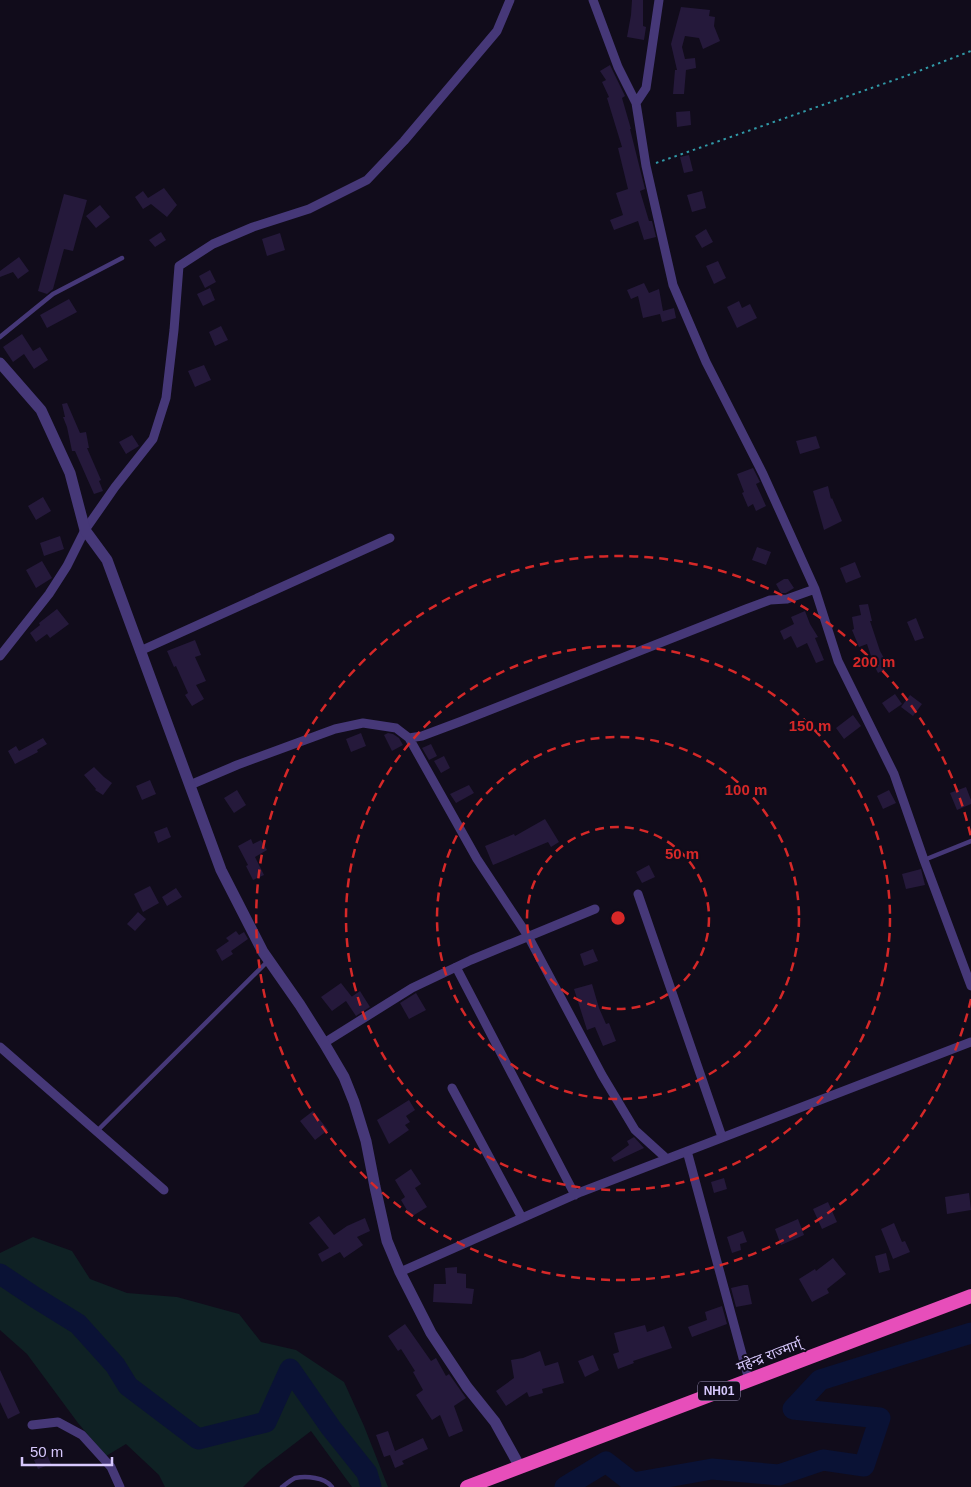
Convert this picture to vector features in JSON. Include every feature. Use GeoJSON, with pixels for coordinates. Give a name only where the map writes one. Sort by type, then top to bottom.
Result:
{"type":"FeatureCollection","features":[{"type":"Feature","properties":{"kind":"highway","name":"महेन्द्र राज्मार्ग्"},"geometry":{"type":"LineString","coordinates":[[467,1487],[971,1296]]}},
{"type":"Feature","properties":{"kind":"street"},"geometry":{"type":"LineString","coordinates":[[0,656],[49,594],[67,566],[85,530],[114,487],[153,439],[166,398],[180,266],[212,244],[253,227],[309,209],[367,180],[404,141],[497,31],[510,0]]}},
{"type":"Feature","properties":{"kind":"street"},"geometry":{"type":"LineString","coordinates":[[593,0],[618,67],[636,103],[646,166],[673,285],[706,362],[764,474],[816,589],[838,661],[894,774],[971,986]]}},
{"type":"Feature","properties":{"kind":"street"},"geometry":{"type":"LineString","coordinates":[[636,103],[646,88],[658,0]]}},
{"type":"Feature","properties":{"kind":"street"},"geometry":{"type":"LineString","coordinates":[[0,363],[41,410],[70,473],[85,530],[107,560],[221,870],[263,952],[300,1005],[344,1077],[366,1141],[374,1187],[387,1240],[400,1272],[431,1332],[467,1387],[495,1422],[520,1467]]}},
{"type":"Feature","properties":{"kind":"street"},"geometry":{"type":"LineString","coordinates":[[140,651],[390,538]]}},
{"type":"Feature","properties":{"kind":"street"},"geometry":{"type":"LineString","coordinates":[[409,738],[422,736],[462,721],[770,600],[787,599],[816,589]]}},
{"type":"Feature","properties":{"kind":"street"},"geometry":{"type":"LineString","coordinates":[[190,785],[237,765],[335,729],[363,723],[396,728],[409,738],[477,859],[528,936],[602,1075],[635,1130],[667,1159]]}},
{"type":"Feature","properties":{"kind":"street"},"geometry":{"type":"LineString","coordinates":[[638,894],[722,1137]]}},
{"type":"Feature","properties":{"kind":"street"},"geometry":{"type":"LineString","coordinates":[[324,1043],[412,988],[456,967],[595,909]]}},
{"type":"Feature","properties":{"kind":"street"},"geometry":{"type":"LineString","coordinates":[[456,967],[575,1194]]}},
{"type":"Feature","properties":{"kind":"street"},"geometry":{"type":"LineString","coordinates":[[400,1272],[575,1194],[971,1042]]}},
{"type":"Feature","properties":{"kind":"street"},"geometry":{"type":"LineString","coordinates":[[0,1048],[164,1190]]}},
{"type":"Feature","properties":{"kind":"street"},"geometry":{"type":"LineString","coordinates":[[452,1088],[522,1218]]}},
{"type":"Feature","properties":{"kind":"street"},"geometry":{"type":"LineString","coordinates":[[687,1151],[750,1380]]}},
{"type":"Feature","properties":{"kind":"street"},"geometry":{"type":"LineString","coordinates":[[32,1425],[58,1422],[82,1435],[111,1467],[120,1487]]}},
{"type":"Feature","properties":{"kind":"lane"},"geometry":{"type":"LineString","coordinates":[[0,337],[53,294],[122,258]]}},
{"type":"Feature","properties":{"kind":"lane"},"geometry":{"type":"LineString","coordinates":[[924,860],[971,841]]}},
{"type":"Feature","properties":{"kind":"lane"},"geometry":{"type":"LineString","coordinates":[[95,1132],[269,960]]}},
{"type":"Feature","properties":{"kind":"lane"},"geometry":{"type":"LineString","coordinates":[[282,1487],[295,1478],[319,1478],[328,1482],[332,1487]]}},
{"type":"Feature","properties":{"kind":"path"},"geometry":{"type":"LineString","coordinates":[[646,166],[903,77],[971,51]]}},
{"type":"Feature","properties":{"kind":"shaded area"},"geometry":{"type":"Polygon","coordinates":[[[33,1237],[72,1251],[90,1279],[127,1293],[177,1297],[239,1314],[261,1342],[296,1350],[344,1382],[388,1487],[352,1487],[311,1431],[260,1470],[243,1487],[165,1487],[159,1475],[126,1444],[106,1456],[78,1423],[27,1354],[0,1330],[0,1253],[33,1237]]]}},
{"type":"Feature","properties":{"kind":"building"},"geometry":{"type":"Polygon","coordinates":[[[632,0],[643,0],[643,26],[646,27],[644,40],[627,37],[632,0]]]}},
{"type":"Feature","properties":{"kind":"building"},"geometry":{"type":"Polygon","coordinates":[[[681,7],[710,10],[709,16],[715,17],[714,26],[720,41],[703,49],[699,38],[685,36],[682,47],[685,59],[695,58],[696,68],[686,70],[684,94],[673,94],[675,70],[677,70],[671,44],[681,7]]]}},
{"type":"Feature","properties":{"kind":"building"},"geometry":{"type":"Polygon","coordinates":[[[610,65],[625,96],[622,98],[645,189],[640,191],[656,237],[644,240],[638,221],[614,230],[610,220],[623,215],[616,193],[628,189],[618,148],[622,147],[607,98],[609,97],[602,82],[606,80],[600,71],[610,65]]]}},
{"type":"Feature","properties":{"kind":"building"},"geometry":{"type":"Polygon","coordinates":[[[690,111],[691,125],[677,127],[676,112],[690,111]]]}},
{"type":"Feature","properties":{"kind":"building"},"geometry":{"type":"Polygon","coordinates":[[[689,155],[693,171],[684,173],[680,157],[689,155]]]}},
{"type":"Feature","properties":{"kind":"building"},"geometry":{"type":"Polygon","coordinates":[[[164,188],[177,205],[167,217],[151,204],[143,209],[135,197],[143,191],[148,198],[164,188]]]}},
{"type":"Feature","properties":{"kind":"building"},"geometry":{"type":"Polygon","coordinates":[[[702,191],[706,208],[692,212],[687,195],[702,191]]]}},
{"type":"Feature","properties":{"kind":"building"},"geometry":{"type":"Polygon","coordinates":[[[64,194],[87,200],[73,251],[64,249],[53,289],[47,294],[38,291],[64,194]]]}},
{"type":"Feature","properties":{"kind":"building"},"geometry":{"type":"Polygon","coordinates":[[[100,205],[110,217],[96,228],[86,216],[100,205]]]}},
{"type":"Feature","properties":{"kind":"building"},"geometry":{"type":"Polygon","coordinates":[[[706,229],[713,242],[702,248],[695,236],[706,229]]]}},
{"type":"Feature","properties":{"kind":"building"},"geometry":{"type":"Polygon","coordinates":[[[161,232],[166,240],[155,247],[149,240],[161,232]]]}},
{"type":"Feature","properties":{"kind":"building"},"geometry":{"type":"Polygon","coordinates":[[[280,233],[285,250],[267,256],[262,239],[280,233]]]}},
{"type":"Feature","properties":{"kind":"building"},"geometry":{"type":"Polygon","coordinates":[[[19,257],[29,271],[18,279],[13,272],[0,277],[0,271],[19,257]]]}},
{"type":"Feature","properties":{"kind":"building"},"geometry":{"type":"Polygon","coordinates":[[[718,261],[726,278],[714,284],[706,266],[718,261]]]}},
{"type":"Feature","properties":{"kind":"building"},"geometry":{"type":"Polygon","coordinates":[[[210,270],[216,282],[205,288],[199,276],[210,270]]]}},
{"type":"Feature","properties":{"kind":"building"},"geometry":{"type":"Polygon","coordinates":[[[644,283],[649,293],[659,289],[663,311],[674,308],[676,318],[662,322],[660,314],[643,318],[638,296],[631,299],[627,290],[644,283]]]}},
{"type":"Feature","properties":{"kind":"building"},"geometry":{"type":"Polygon","coordinates":[[[210,288],[215,300],[203,306],[197,294],[210,288]]]}},
{"type":"Feature","properties":{"kind":"building"},"geometry":{"type":"Polygon","coordinates":[[[69,299],[77,312],[47,328],[40,315],[69,299]]]}},
{"type":"Feature","properties":{"kind":"building"},"geometry":{"type":"Polygon","coordinates":[[[739,301],[742,308],[750,304],[757,318],[737,328],[727,307],[739,301]]]}},
{"type":"Feature","properties":{"kind":"building"},"geometry":{"type":"Polygon","coordinates":[[[221,326],[228,340],[215,346],[209,332],[221,326]]]}},
{"type":"Feature","properties":{"kind":"building"},"geometry":{"type":"Polygon","coordinates":[[[22,334],[33,351],[40,347],[48,360],[34,369],[24,354],[13,362],[3,347],[22,334]]]}},
{"type":"Feature","properties":{"kind":"building"},"geometry":{"type":"Polygon","coordinates":[[[204,365],[211,380],[195,387],[188,371],[204,365]]]}},
{"type":"Feature","properties":{"kind":"building"},"geometry":{"type":"Polygon","coordinates":[[[67,403],[80,433],[86,432],[89,448],[87,448],[101,480],[99,481],[103,491],[94,494],[75,451],[72,451],[63,417],[65,417],[62,404],[67,403]]]}},
{"type":"Feature","properties":{"kind":"building"},"geometry":{"type":"Polygon","coordinates":[[[132,435],[139,446],[126,454],[119,442],[132,435]]]}},
{"type":"Feature","properties":{"kind":"building"},"geometry":{"type":"Polygon","coordinates":[[[816,436],[820,448],[800,454],[796,441],[816,436]]]}},
{"type":"Feature","properties":{"kind":"building"},"geometry":{"type":"Polygon","coordinates":[[[753,468],[760,482],[756,484],[766,506],[756,511],[753,504],[748,507],[737,474],[753,468]]]}},
{"type":"Feature","properties":{"kind":"building"},"geometry":{"type":"Polygon","coordinates":[[[828,486],[831,499],[842,521],[824,530],[813,491],[828,486]]]}},
{"type":"Feature","properties":{"kind":"building"},"geometry":{"type":"Polygon","coordinates":[[[43,497],[51,511],[36,520],[28,506],[43,497]]]}},
{"type":"Feature","properties":{"kind":"building"},"geometry":{"type":"Polygon","coordinates":[[[60,536],[64,549],[44,556],[40,543],[60,536]]]}},
{"type":"Feature","properties":{"kind":"building"},"geometry":{"type":"Polygon","coordinates":[[[757,547],[771,552],[766,565],[752,560],[757,547]]]}},
{"type":"Feature","properties":{"kind":"building"},"geometry":{"type":"Polygon","coordinates":[[[42,561],[52,578],[36,588],[26,570],[42,561]]]}},
{"type":"Feature","properties":{"kind":"building"},"geometry":{"type":"Polygon","coordinates":[[[855,562],[861,577],[846,583],[840,568],[855,562]]]}},
{"type":"Feature","properties":{"kind":"building"},"geometry":{"type":"Polygon","coordinates":[[[784,579],[788,579],[794,588],[786,593],[781,593],[776,584],[784,579]]]}},
{"type":"Feature","properties":{"kind":"building"},"geometry":{"type":"Polygon","coordinates":[[[868,604],[872,621],[870,621],[880,651],[889,667],[878,673],[867,644],[859,647],[852,630],[854,629],[852,617],[861,615],[859,605],[868,604]]]}},
{"type":"Feature","properties":{"kind":"building"},"geometry":{"type":"Polygon","coordinates":[[[57,609],[69,624],[50,638],[47,634],[36,642],[30,633],[57,609]]]}},
{"type":"Feature","properties":{"kind":"building"},"geometry":{"type":"Polygon","coordinates":[[[805,611],[818,637],[815,638],[824,660],[816,663],[807,643],[797,648],[791,636],[784,640],[780,631],[794,624],[791,617],[805,611]]]}},
{"type":"Feature","properties":{"kind":"building"},"geometry":{"type":"Polygon","coordinates":[[[916,618],[924,638],[915,641],[907,622],[916,618]]]}},
{"type":"Feature","properties":{"kind":"building"},"geometry":{"type":"Polygon","coordinates":[[[195,640],[201,655],[195,657],[206,681],[196,685],[204,699],[192,706],[185,695],[188,693],[176,666],[174,667],[167,651],[195,640]]]}},
{"type":"Feature","properties":{"kind":"building"},"geometry":{"type":"Polygon","coordinates":[[[895,694],[902,704],[889,713],[882,703],[895,694]]]}},
{"type":"Feature","properties":{"kind":"building"},"geometry":{"type":"Polygon","coordinates":[[[910,695],[922,704],[913,716],[901,707],[910,695]]]}},
{"type":"Feature","properties":{"kind":"building"},"geometry":{"type":"Polygon","coordinates":[[[853,715],[861,726],[844,739],[836,728],[853,715]]]}},
{"type":"Feature","properties":{"kind":"building"},"geometry":{"type":"Polygon","coordinates":[[[361,733],[366,746],[351,752],[346,739],[361,733]]]}},
{"type":"Feature","properties":{"kind":"building"},"geometry":{"type":"Polygon","coordinates":[[[388,733],[399,738],[403,745],[392,751],[384,735],[388,733]]]}},
{"type":"Feature","properties":{"kind":"building"},"geometry":{"type":"Polygon","coordinates":[[[43,738],[47,744],[37,750],[38,752],[15,764],[8,751],[16,746],[19,751],[43,738]]]}},
{"type":"Feature","properties":{"kind":"building"},"geometry":{"type":"Polygon","coordinates":[[[431,744],[437,756],[429,760],[422,748],[431,744]]]}},
{"type":"Feature","properties":{"kind":"building"},"geometry":{"type":"Polygon","coordinates":[[[444,756],[450,768],[441,773],[434,761],[444,756]]]}},
{"type":"Feature","properties":{"kind":"building"},"geometry":{"type":"Polygon","coordinates":[[[94,767],[112,783],[103,795],[95,790],[84,775],[94,767]]]}},
{"type":"Feature","properties":{"kind":"building"},"geometry":{"type":"Polygon","coordinates":[[[150,780],[156,794],[142,800],[136,786],[150,780]]]}},
{"type":"Feature","properties":{"kind":"building"},"geometry":{"type":"Polygon","coordinates":[[[469,785],[474,793],[456,803],[450,794],[469,785]]]}},
{"type":"Feature","properties":{"kind":"building"},"geometry":{"type":"Polygon","coordinates":[[[966,787],[971,804],[957,810],[950,793],[966,787]]]}},
{"type":"Feature","properties":{"kind":"building"},"geometry":{"type":"Polygon","coordinates":[[[237,790],[246,805],[234,813],[224,798],[237,790]]]}},
{"type":"Feature","properties":{"kind":"building"},"geometry":{"type":"Polygon","coordinates":[[[889,790],[896,803],[883,809],[877,796],[889,790]]]}},
{"type":"Feature","properties":{"kind":"building"},"geometry":{"type":"Polygon","coordinates":[[[545,819],[559,842],[551,847],[548,842],[493,865],[485,846],[514,834],[515,836],[545,819]]]}},
{"type":"Feature","properties":{"kind":"building"},"geometry":{"type":"Polygon","coordinates":[[[167,827],[171,837],[158,843],[154,832],[167,827]]]}},
{"type":"Feature","properties":{"kind":"building"},"geometry":{"type":"Polygon","coordinates":[[[251,839],[253,844],[261,840],[267,850],[255,857],[264,875],[253,880],[238,846],[251,839]]]}},
{"type":"Feature","properties":{"kind":"building"},"geometry":{"type":"Polygon","coordinates":[[[649,865],[655,877],[642,883],[636,872],[649,865]]]}},
{"type":"Feature","properties":{"kind":"building"},"geometry":{"type":"Polygon","coordinates":[[[921,869],[925,885],[906,889],[902,874],[921,869]]]}},
{"type":"Feature","properties":{"kind":"building"},"geometry":{"type":"Polygon","coordinates":[[[150,886],[159,903],[143,912],[134,894],[150,886]]]}},
{"type":"Feature","properties":{"kind":"building"},"geometry":{"type":"Polygon","coordinates":[[[176,888],[182,897],[167,906],[162,897],[176,888]]]}},
{"type":"Feature","properties":{"kind":"building"},"geometry":{"type":"Polygon","coordinates":[[[138,912],[146,919],[135,931],[127,924],[138,912]]]}},
{"type":"Feature","properties":{"kind":"building"},"geometry":{"type":"Polygon","coordinates":[[[236,931],[239,935],[244,932],[248,939],[231,951],[233,954],[222,961],[216,950],[229,941],[226,938],[236,931]]]}},
{"type":"Feature","properties":{"kind":"building"},"geometry":{"type":"Polygon","coordinates":[[[593,949],[598,961],[584,966],[580,954],[593,949]]]}},
{"type":"Feature","properties":{"kind":"building"},"geometry":{"type":"Polygon","coordinates":[[[341,983],[352,997],[360,991],[370,1007],[356,1016],[346,1001],[332,1011],[321,997],[341,983]]]}},
{"type":"Feature","properties":{"kind":"building"},"geometry":{"type":"Polygon","coordinates":[[[592,984],[599,1008],[606,1024],[609,1023],[616,1041],[603,1046],[595,1027],[587,1030],[574,989],[592,984]]]}},
{"type":"Feature","properties":{"kind":"building"},"geometry":{"type":"Polygon","coordinates":[[[416,993],[426,1010],[409,1019],[400,1003],[416,993]]]}},
{"type":"Feature","properties":{"kind":"building"},"geometry":{"type":"Polygon","coordinates":[[[409,1100],[415,1110],[406,1116],[410,1122],[405,1125],[409,1130],[389,1144],[377,1120],[409,1100]]]}},
{"type":"Feature","properties":{"kind":"building"},"geometry":{"type":"Polygon","coordinates":[[[313,1111],[328,1130],[315,1140],[300,1121],[313,1111]]]}},
{"type":"Feature","properties":{"kind":"building"},"geometry":{"type":"Polygon","coordinates":[[[634,1137],[644,1148],[614,1162],[611,1158],[629,1145],[627,1141],[634,1137]]]}},
{"type":"Feature","properties":{"kind":"building"},"geometry":{"type":"Polygon","coordinates":[[[411,1169],[421,1184],[415,1188],[427,1207],[411,1217],[401,1200],[405,1197],[395,1180],[411,1169]]]}},
{"type":"Feature","properties":{"kind":"building"},"geometry":{"type":"Polygon","coordinates":[[[724,1178],[727,1189],[714,1193],[711,1182],[724,1178]]]}},
{"type":"Feature","properties":{"kind":"building"},"geometry":{"type":"Polygon","coordinates":[[[969,1193],[971,1210],[947,1214],[945,1197],[969,1193]]]}},
{"type":"Feature","properties":{"kind":"building"},"geometry":{"type":"Polygon","coordinates":[[[828,1202],[837,1222],[822,1229],[813,1209],[828,1202]]]}},
{"type":"Feature","properties":{"kind":"building"},"geometry":{"type":"Polygon","coordinates":[[[319,1216],[334,1235],[347,1226],[365,1218],[370,1231],[357,1237],[363,1245],[344,1258],[340,1252],[322,1262],[318,1254],[329,1248],[309,1223],[319,1216]]]}},
{"type":"Feature","properties":{"kind":"building"},"geometry":{"type":"Polygon","coordinates":[[[798,1219],[804,1235],[781,1245],[775,1229],[798,1219]]]}},
{"type":"Feature","properties":{"kind":"building"},"geometry":{"type":"Polygon","coordinates":[[[894,1223],[902,1242],[905,1241],[910,1252],[893,1259],[881,1229],[894,1223]]]}},
{"type":"Feature","properties":{"kind":"building"},"geometry":{"type":"Polygon","coordinates":[[[743,1231],[747,1242],[740,1244],[741,1250],[732,1253],[727,1237],[743,1231]]]}},
{"type":"Feature","properties":{"kind":"building"},"geometry":{"type":"Polygon","coordinates":[[[886,1253],[890,1270],[879,1273],[875,1256],[886,1253]]]}},
{"type":"Feature","properties":{"kind":"building"},"geometry":{"type":"Polygon","coordinates":[[[833,1258],[846,1274],[827,1289],[829,1293],[812,1302],[799,1279],[815,1269],[816,1271],[833,1258]]]}},
{"type":"Feature","properties":{"kind":"building"},"geometry":{"type":"Polygon","coordinates":[[[457,1267],[457,1273],[466,1274],[466,1288],[474,1289],[472,1304],[433,1302],[434,1284],[446,1284],[445,1268],[457,1267]]]}},
{"type":"Feature","properties":{"kind":"building"},"geometry":{"type":"Polygon","coordinates":[[[748,1285],[752,1304],[736,1307],[731,1288],[748,1285]]]}},
{"type":"Feature","properties":{"kind":"building"},"geometry":{"type":"Polygon","coordinates":[[[722,1306],[727,1324],[692,1337],[688,1327],[707,1320],[705,1312],[722,1306]]]}},
{"type":"Feature","properties":{"kind":"building"},"geometry":{"type":"Polygon","coordinates":[[[405,1324],[431,1361],[436,1358],[446,1376],[449,1374],[466,1398],[454,1406],[463,1431],[449,1437],[440,1415],[432,1420],[416,1395],[423,1390],[413,1372],[415,1371],[401,1349],[398,1351],[388,1336],[405,1324]]]}},
{"type":"Feature","properties":{"kind":"building"},"geometry":{"type":"Polygon","coordinates":[[[645,1325],[647,1332],[664,1326],[672,1348],[633,1361],[634,1363],[618,1369],[613,1354],[619,1352],[614,1333],[645,1325]]]}},
{"type":"Feature","properties":{"kind":"building"},"geometry":{"type":"Polygon","coordinates":[[[540,1351],[545,1366],[558,1362],[564,1383],[542,1389],[543,1393],[529,1397],[527,1392],[506,1406],[496,1391],[514,1378],[511,1360],[523,1358],[540,1351]]]}},
{"type":"Feature","properties":{"kind":"building"},"geometry":{"type":"Polygon","coordinates":[[[593,1355],[599,1370],[585,1377],[578,1361],[593,1355]]]}},
{"type":"Feature","properties":{"kind":"building"},"geometry":{"type":"Polygon","coordinates":[[[0,1370],[20,1413],[8,1419],[0,1402],[0,1370]]]}},
{"type":"Feature","properties":{"kind":"building"},"geometry":{"type":"Polygon","coordinates":[[[388,1431],[395,1451],[423,1438],[428,1449],[402,1461],[404,1464],[395,1468],[390,1455],[384,1457],[376,1435],[388,1431]]]}},
{"type":"Feature","properties":{"kind":"building"},"geometry":{"type":"Polygon","coordinates":[[[47,1455],[51,1464],[38,1469],[34,1460],[47,1455]]]}},
{"type":"Feature","properties":{"kind":"waterway"},"geometry":{"type":"LineString","coordinates":[[0,1274],[78,1324],[115,1365],[128,1386],[198,1439],[266,1422],[290,1369],[331,1428],[367,1473],[371,1487]]}},
{"type":"Feature","properties":{"kind":"waterway"},"geometry":{"type":"LineString","coordinates":[[565,1487],[606,1462],[633,1483],[712,1469],[779,1475],[823,1460],[864,1466],[880,1418],[793,1409],[820,1380],[971,1333]]}}]}
